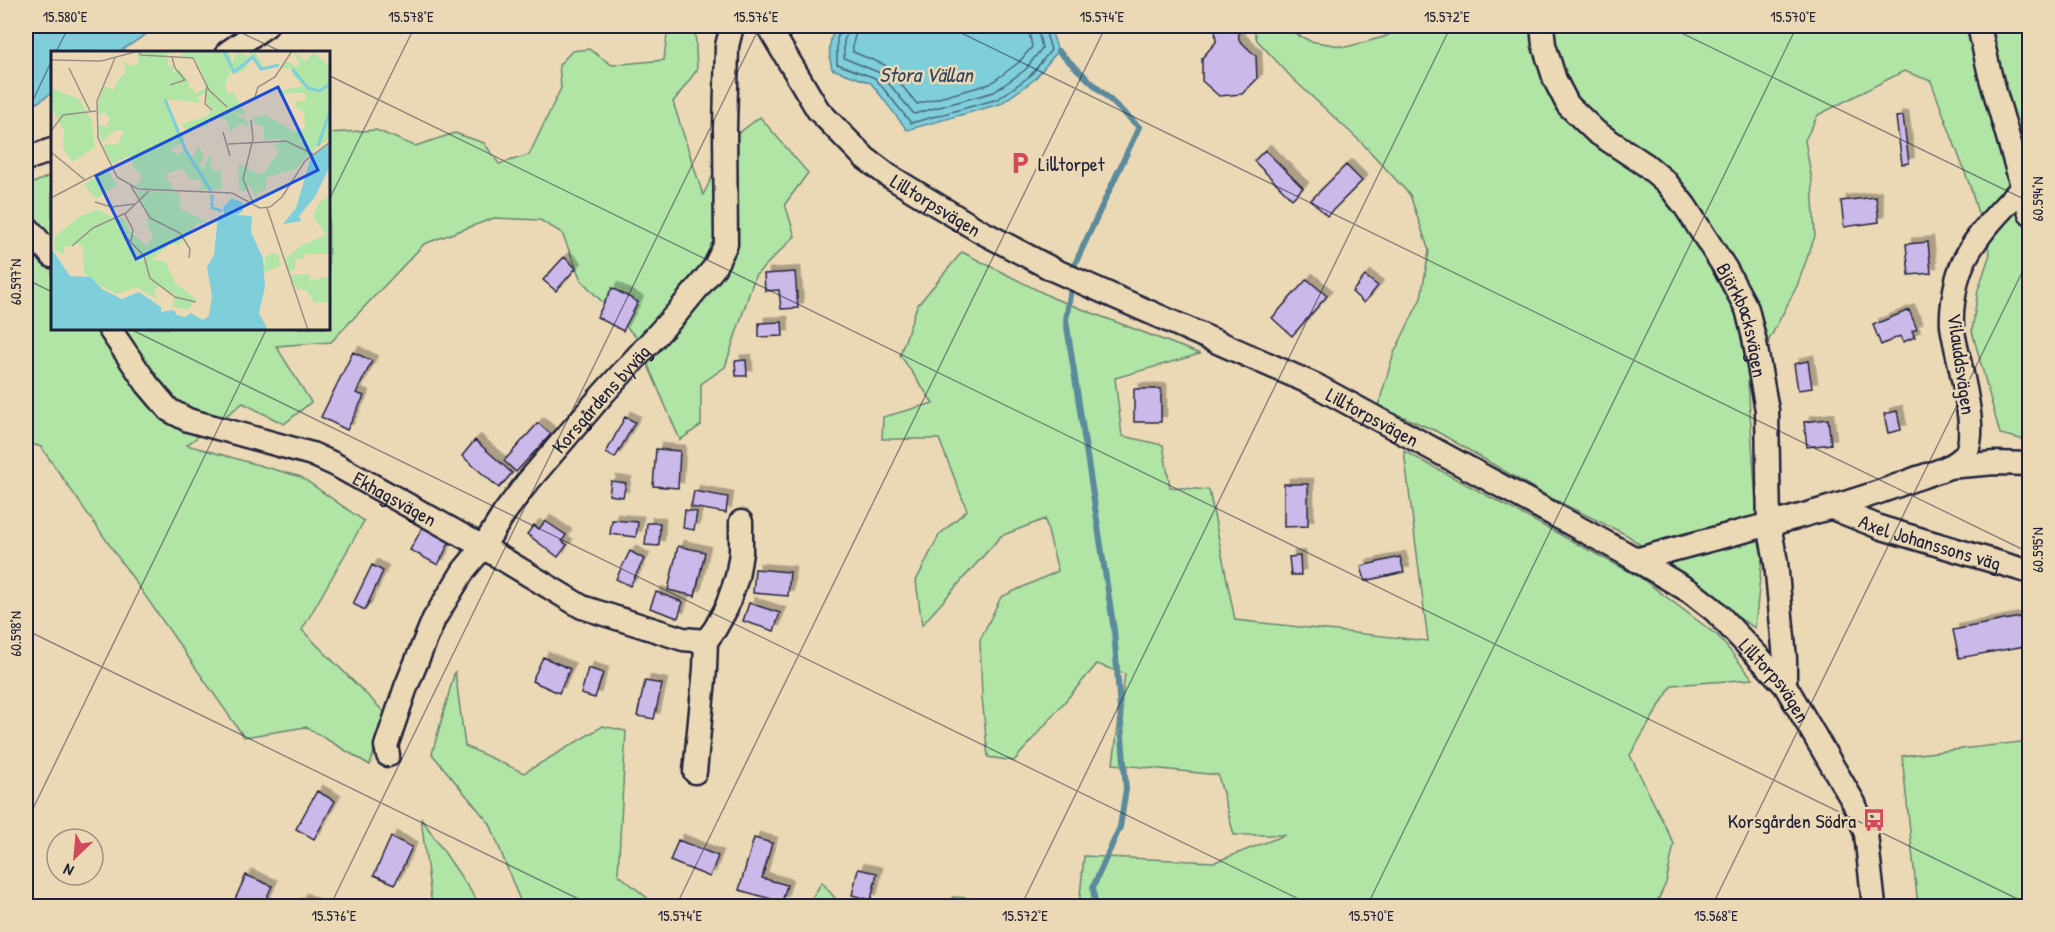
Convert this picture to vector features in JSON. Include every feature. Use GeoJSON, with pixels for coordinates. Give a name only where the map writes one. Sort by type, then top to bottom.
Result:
{"type":"FeatureCollection","features":[{"type":"Feature","properties":{"kind":"street"},"geometry":{"type":"LineString","coordinates":[[229,51],[266,26]]}},
{"type":"Feature","properties":{"kind":"street","name":"Korsgårdens byväg"},"geometry":{"type":"LineString","coordinates":[[388,754],[386,746],[406,687],[434,619],[464,570],[483,547],[526,484],[602,395],[678,313],[722,255],[726,244],[727,46],[732,26]]}},
{"type":"Feature","properties":{"kind":"street","name":"Lilltorpsvägen"},"geometry":{"type":"LineString","coordinates":[[768,26],[818,110],[865,158],[889,177],[978,230],[1054,270],[1316,385],[1636,560],[1691,592],[1714,610],[1785,685],[1854,803],[1866,834],[1874,906]]}},
{"type":"Feature","properties":{"kind":"street","name":"Björkbacksvägen"},"geometry":{"type":"LineString","coordinates":[[1542,26],[1544,45],[1555,80],[1568,105],[1596,132],[1646,165],[1666,182],[1685,206],[1725,268],[1747,309],[1767,410],[1769,525],[1776,562],[1785,659],[1785,685]]}},
{"type":"Feature","properties":{"kind":"street"},"geometry":{"type":"LineString","coordinates":[[1979,26],[1990,75],[2010,140],[2016,171],[2030,213]]}},
{"type":"Feature","properties":{"kind":"street"},"geometry":{"type":"LineString","coordinates":[[26,159],[51,150]]}},
{"type":"Feature","properties":{"kind":"street","name":"Vilauddsvägen"},"geometry":{"type":"LineString","coordinates":[[1636,560],[1693,543],[1832,508],[1962,459],[1967,452],[1971,430],[1953,327],[1957,280],[1963,262],[1974,244],[2022,188]]}},
{"type":"Feature","properties":{"kind":"street"},"geometry":{"type":"LineString","coordinates":[[26,225],[51,255]]}},
{"type":"Feature","properties":{"kind":"street","name":"Ekhagsvägen"},"geometry":{"type":"LineString","coordinates":[[110,330],[147,384],[169,410],[188,420],[312,454],[483,547],[582,607],[683,639],[706,641]]}},
{"type":"Feature","properties":{"kind":"street"},"geometry":{"type":"LineString","coordinates":[[1948,466],[1995,463],[2030,464]]}},
{"type":"Feature","properties":{"kind":"street","name":"Axel Johanssons väg"},"geometry":{"type":"LineString","coordinates":[[1832,508],[1882,528],[2030,573]]}},
{"type":"Feature","properties":{"kind":"street"},"geometry":{"type":"LineString","coordinates":[[695,772],[706,641],[716,629],[726,609],[737,577],[741,553],[741,522]]}},
{"type":"Feature","properties":{"kind":"green space"},"geometry":{"type":"Polygon","coordinates":[[[668,26],[695,26],[697,70],[673,102],[703,195],[731,139],[760,117],[808,173],[785,204],[795,236],[755,276],[725,367],[701,384],[701,425],[680,440],[636,337],[581,280],[562,233],[540,220],[494,218],[424,244],[331,342],[276,346],[311,402],[284,424],[243,403],[187,445],[301,477],[364,521],[302,630],[385,713],[370,765],[306,727],[244,737],[41,447],[26,442],[26,186],[51,175],[51,330],[330,330],[330,133],[376,130],[415,146],[455,133],[484,143],[499,164],[529,155],[561,88],[559,65],[572,51],[589,49],[612,65],[664,60],[668,26]]]}},
{"type":"Feature","properties":{"kind":"green space"},"geometry":{"type":"Polygon","coordinates":[[[1253,26],[1280,26],[1310,41],[1346,47],[1384,37],[1404,26],[2029,26],[2029,441],[2000,434],[1972,331],[1978,290],[1990,254],[1970,186],[1931,81],[1904,71],[1818,115],[1805,140],[1812,181],[1815,236],[1797,286],[1748,381],[1757,520],[1763,548],[1755,628],[1732,614],[1627,535],[1549,497],[1436,431],[1378,406],[1394,353],[1421,298],[1429,251],[1410,195],[1363,144],[1293,79],[1257,40],[1253,26]]]}},
{"type":"Feature","properties":{"kind":"green space"},"geometry":{"type":"Polygon","coordinates":[[[962,252],[1053,298],[1200,354],[1115,378],[1122,436],[1163,445],[1170,487],[1209,490],[1235,620],[1428,641],[1404,451],[1641,578],[1718,636],[1753,679],[1672,685],[1630,755],[1674,844],[1666,883],[1655,906],[1079,906],[1084,856],[1215,862],[1285,835],[1234,835],[1218,775],[1113,764],[1125,674],[1097,664],[1014,761],[988,757],[982,697],[980,640],[1001,597],[1058,571],[1045,519],[1001,536],[922,625],[916,581],[939,535],[967,510],[939,439],[882,439],[883,417],[933,403],[900,355],[917,306],[962,252]]]}},
{"type":"Feature","properties":{"kind":"green space"},"geometry":{"type":"Polygon","coordinates":[[[455,671],[465,746],[524,773],[603,726],[626,731],[618,874],[657,906],[522,906],[490,824],[432,754],[455,671]]]}},
{"type":"Feature","properties":{"kind":"green space"},"geometry":{"type":"Polygon","coordinates":[[[2029,741],[2029,906],[1918,906],[1902,756],[2029,741]]]}},
{"type":"Feature","properties":{"kind":"green space"},"geometry":{"type":"Polygon","coordinates":[[[421,818],[481,906],[432,906],[421,818]]]}},
{"type":"Feature","properties":{"kind":"green space"},"geometry":{"type":"Polygon","coordinates":[[[822,882],[841,906],[807,906],[822,882]]]}},
{"type":"Feature","properties":{"kind":"green space"},"geometry":{"type":"Polygon","coordinates":[[[953,897],[1005,901],[1009,906],[944,906],[953,897]]]}},
{"type":"Feature","properties":{"kind":"water"},"geometry":{"type":"Polygon","coordinates":[[[26,26],[159,26],[121,51],[51,51],[51,94],[29,108],[26,114],[26,26]]]}},
{"type":"Feature","properties":{"kind":"water","name":"Stora Vällan"},"geometry":{"type":"Polygon","coordinates":[[[836,26],[1052,26],[1050,27],[1058,51],[1034,80],[1000,104],[907,130],[871,83],[832,69],[830,47],[836,26]]]}},
{"type":"Feature","properties":{"kind":"building"},"geometry":{"type":"Polygon","coordinates":[[[1215,26],[1238,26],[1239,40],[1256,56],[1257,79],[1242,94],[1219,96],[1202,81],[1202,58],[1216,42],[1215,26]]]}},
{"type":"Feature","properties":{"kind":"building"},"geometry":{"type":"Polygon","coordinates":[[[1903,116],[1909,163],[1902,164],[1896,117],[1903,116]]]}},
{"type":"Feature","properties":{"kind":"building"},"geometry":{"type":"Polygon","coordinates":[[[1265,150],[1303,188],[1292,199],[1254,161],[1265,150]]]}},
{"type":"Feature","properties":{"kind":"building"},"geometry":{"type":"Polygon","coordinates":[[[1346,165],[1362,181],[1327,216],[1311,200],[1346,165]]]}},
{"type":"Feature","properties":{"kind":"building"},"geometry":{"type":"Polygon","coordinates":[[[1876,197],[1879,222],[1844,227],[1841,201],[1876,197]]]}},
{"type":"Feature","properties":{"kind":"building"},"geometry":{"type":"Polygon","coordinates":[[[1928,242],[1931,273],[1909,275],[1906,244],[1928,242]]]}},
{"type":"Feature","properties":{"kind":"building"},"geometry":{"type":"Polygon","coordinates":[[[564,257],[576,268],[556,291],[543,280],[564,257]]]}},
{"type":"Feature","properties":{"kind":"building"},"geometry":{"type":"Polygon","coordinates":[[[795,272],[798,308],[781,309],[779,290],[765,291],[764,274],[795,272]]]}},
{"type":"Feature","properties":{"kind":"building"},"geometry":{"type":"Polygon","coordinates":[[[1365,276],[1378,286],[1364,303],[1352,292],[1365,276]]]}},
{"type":"Feature","properties":{"kind":"building"},"geometry":{"type":"Polygon","coordinates":[[[1307,279],[1327,296],[1292,336],[1272,318],[1307,279]]]}},
{"type":"Feature","properties":{"kind":"building"},"geometry":{"type":"Polygon","coordinates":[[[612,288],[638,302],[623,331],[597,317],[612,288]]]}},
{"type":"Feature","properties":{"kind":"building"},"geometry":{"type":"Polygon","coordinates":[[[1909,310],[1917,329],[1912,331],[1915,337],[1903,342],[1900,336],[1881,345],[1873,325],[1909,310]]]}},
{"type":"Feature","properties":{"kind":"building"},"geometry":{"type":"Polygon","coordinates":[[[782,322],[783,336],[759,337],[759,323],[782,322]]]}},
{"type":"Feature","properties":{"kind":"building"},"geometry":{"type":"Polygon","coordinates":[[[353,352],[372,361],[356,393],[364,396],[347,430],[321,417],[353,352]]]}},
{"type":"Feature","properties":{"kind":"building"},"geometry":{"type":"Polygon","coordinates":[[[746,360],[747,376],[736,376],[735,361],[746,360]]]}},
{"type":"Feature","properties":{"kind":"building"},"geometry":{"type":"Polygon","coordinates":[[[1808,361],[1812,388],[1798,390],[1794,364],[1808,361]]]}},
{"type":"Feature","properties":{"kind":"building"},"geometry":{"type":"Polygon","coordinates":[[[1134,389],[1161,389],[1161,422],[1134,422],[1134,389]]]}},
{"type":"Feature","properties":{"kind":"building"},"geometry":{"type":"Polygon","coordinates":[[[1897,411],[1901,430],[1888,433],[1884,414],[1897,411]]]}},
{"type":"Feature","properties":{"kind":"building"},"geometry":{"type":"Polygon","coordinates":[[[625,417],[635,422],[615,458],[606,453],[625,417]]]}},
{"type":"Feature","properties":{"kind":"building"},"geometry":{"type":"Polygon","coordinates":[[[1828,419],[1831,444],[1807,447],[1804,422],[1828,419]]]}},
{"type":"Feature","properties":{"kind":"building"},"geometry":{"type":"Polygon","coordinates":[[[538,423],[551,434],[516,472],[504,461],[538,423]]]}},
{"type":"Feature","properties":{"kind":"building"},"geometry":{"type":"Polygon","coordinates":[[[475,440],[512,473],[499,488],[462,456],[475,440]]]}},
{"type":"Feature","properties":{"kind":"building"},"geometry":{"type":"Polygon","coordinates":[[[656,449],[680,451],[678,488],[653,486],[656,449]]]}},
{"type":"Feature","properties":{"kind":"building"},"geometry":{"type":"Polygon","coordinates":[[[611,481],[626,483],[623,497],[609,495],[611,481]]]}},
{"type":"Feature","properties":{"kind":"building"},"geometry":{"type":"Polygon","coordinates":[[[1284,484],[1308,484],[1308,526],[1284,527],[1284,484]]]}},
{"type":"Feature","properties":{"kind":"building"},"geometry":{"type":"Polygon","coordinates":[[[694,491],[728,497],[726,513],[691,507],[694,491]]]}},
{"type":"Feature","properties":{"kind":"building"},"geometry":{"type":"Polygon","coordinates":[[[685,510],[697,512],[694,530],[683,528],[685,510]]]}},
{"type":"Feature","properties":{"kind":"building"},"geometry":{"type":"Polygon","coordinates":[[[612,520],[638,522],[636,537],[610,534],[612,520]]]}},
{"type":"Feature","properties":{"kind":"building"},"geometry":{"type":"Polygon","coordinates":[[[545,521],[566,535],[562,541],[567,545],[558,557],[527,534],[534,525],[539,529],[545,521]]]}},
{"type":"Feature","properties":{"kind":"building"},"geometry":{"type":"Polygon","coordinates":[[[647,523],[660,523],[659,546],[645,545],[647,523]]]}},
{"type":"Feature","properties":{"kind":"building"},"geometry":{"type":"Polygon","coordinates":[[[423,527],[450,541],[438,565],[410,550],[423,527]]]}},
{"type":"Feature","properties":{"kind":"building"},"geometry":{"type":"Polygon","coordinates":[[[678,546],[705,552],[695,596],[668,590],[678,546]]]}},
{"type":"Feature","properties":{"kind":"building"},"geometry":{"type":"Polygon","coordinates":[[[630,551],[644,559],[630,586],[616,579],[630,551]]]}},
{"type":"Feature","properties":{"kind":"building"},"geometry":{"type":"Polygon","coordinates":[[[1300,556],[1301,575],[1291,575],[1289,557],[1300,556]]]}},
{"type":"Feature","properties":{"kind":"building"},"geometry":{"type":"Polygon","coordinates":[[[1400,557],[1404,572],[1365,581],[1361,566],[1400,557]]]}},
{"type":"Feature","properties":{"kind":"building"},"geometry":{"type":"Polygon","coordinates":[[[372,565],[383,571],[365,610],[353,604],[372,565]]]}},
{"type":"Feature","properties":{"kind":"building"},"geometry":{"type":"Polygon","coordinates":[[[755,569],[790,572],[788,596],[753,593],[755,569]]]}},
{"type":"Feature","properties":{"kind":"building"},"geometry":{"type":"Polygon","coordinates":[[[656,592],[683,602],[678,618],[650,608],[656,592]]]}},
{"type":"Feature","properties":{"kind":"building"},"geometry":{"type":"Polygon","coordinates":[[[749,603],[780,613],[774,631],[743,621],[749,603]]]}},
{"type":"Feature","properties":{"kind":"building"},"geometry":{"type":"Polygon","coordinates":[[[2030,615],[2030,645],[1959,658],[1953,630],[2030,615]]]}},
{"type":"Feature","properties":{"kind":"building"},"geometry":{"type":"Polygon","coordinates":[[[543,657],[570,669],[559,693],[532,681],[543,657]]]}},
{"type":"Feature","properties":{"kind":"building"},"geometry":{"type":"Polygon","coordinates":[[[588,668],[603,673],[595,698],[581,694],[588,668]]]}},
{"type":"Feature","properties":{"kind":"building"},"geometry":{"type":"Polygon","coordinates":[[[645,681],[662,684],[654,719],[637,716],[645,681]]]}},
{"type":"Feature","properties":{"kind":"building"},"geometry":{"type":"Polygon","coordinates":[[[317,791],[335,801],[314,839],[296,829],[317,791]]]}},
{"type":"Feature","properties":{"kind":"building"},"geometry":{"type":"Polygon","coordinates":[[[391,837],[412,847],[395,884],[374,875],[391,837]]]}},
{"type":"Feature","properties":{"kind":"building"},"geometry":{"type":"Polygon","coordinates":[[[754,838],[772,843],[762,878],[787,885],[782,902],[739,890],[754,838]]]}},
{"type":"Feature","properties":{"kind":"building"},"geometry":{"type":"Polygon","coordinates":[[[678,840],[718,856],[710,877],[670,861],[678,840]]]}},
{"type":"Feature","properties":{"kind":"building"},"geometry":{"type":"Polygon","coordinates":[[[858,869],[877,873],[871,900],[852,895],[858,869]]]}},
{"type":"Feature","properties":{"kind":"building"},"geometry":{"type":"Polygon","coordinates":[[[246,875],[272,886],[263,906],[232,906],[246,875]]]}},
{"type":"Feature","properties":{"kind":"building"},"geometry":{"type":"Polygon","coordinates":[[[301,899],[317,906],[297,906],[301,899]]]}},
{"type":"Feature","properties":{"kind":"waterway"},"geometry":{"type":"LineString","coordinates":[[1058,51],[1139,127],[1074,266],[1074,272]]}},
{"type":"Feature","properties":{"kind":"waterway"},"geometry":{"type":"LineString","coordinates":[[1072,282],[1066,320],[1114,630],[1126,789],[1120,827],[1093,887],[1095,906]]}},
{"type":"Feature","properties":{"kind":"place","name":"Lilltorpet"},"geometry":{"type":"Point","coordinates":[1020,163]}},
{"type":"Feature","properties":{"kind":"place","name":"Korsgården Södra"},"geometry":{"type":"Point","coordinates":[1874,820]}}]}
